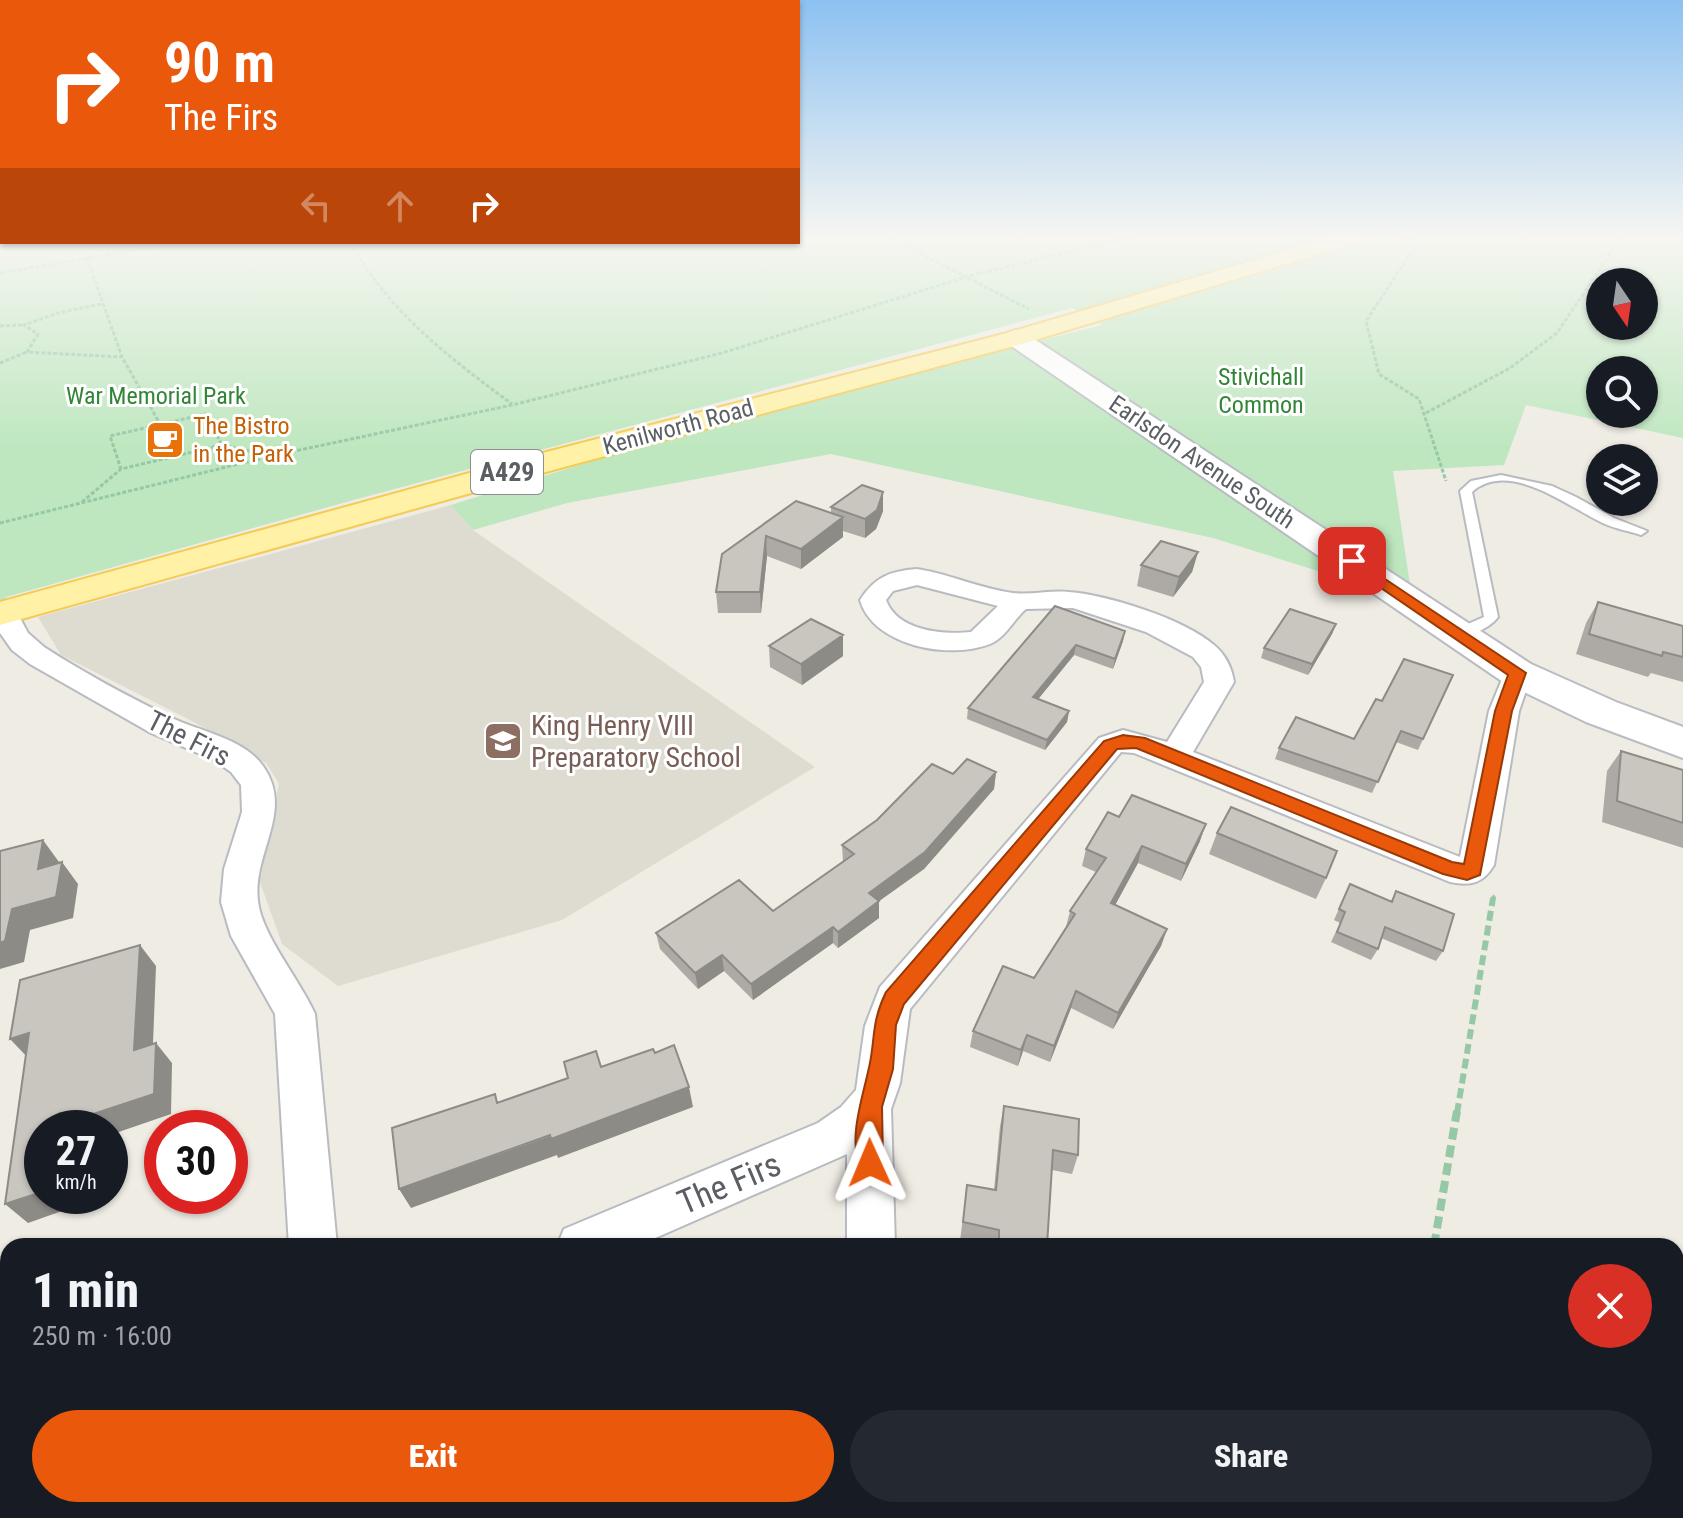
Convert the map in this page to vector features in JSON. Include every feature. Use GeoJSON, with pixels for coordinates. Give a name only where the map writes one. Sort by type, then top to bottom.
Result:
{"type":"FeatureCollection","features":[{"type":"Feature","properties":{"kind":"main road","name":"Kenilworth Road"},"geometry":{"type":"LineString","coordinates":[[2,614],[542,463],[1016,338],[1113,308]]}},
{"type":"Feature","properties":{"kind":"main road","name":"Earlsdon Avenue South"},"geometry":{"type":"LineString","coordinates":[[1016,338],[1517,673],[1601,712],[1683,743]]}},
{"type":"Feature","properties":{"kind":"street"},"geometry":{"type":"LineString","coordinates":[[1021,601],[1050,599],[1087,603],[1176,635],[1206,653],[1214,662],[1219,682],[1174,757]]}},
{"type":"Feature","properties":{"kind":"street","name":"The Firs"},"geometry":{"type":"LineString","coordinates":[[2,614],[13,632],[35,654],[169,729],[222,752],[239,763],[256,782],[259,812],[244,856],[239,900],[249,937],[290,1000],[295,1014],[312,1238]]}},
{"type":"Feature","properties":{"kind":"street"},"geometry":{"type":"LineString","coordinates":[[871,1238],[869,1107],[881,1069],[884,1025],[894,999],[1110,745],[1131,741],[1450,869],[1467,872],[1476,865],[1504,711],[1517,673]]}},
{"type":"Feature","properties":{"kind":"street","name":"The Firs"},"geometry":{"type":"LineString","coordinates":[[600,1238],[834,1138],[869,1107]]}},
{"type":"Feature","properties":{"kind":"lane"},"geometry":{"type":"LineString","coordinates":[[1457,634],[1487,622],[1491,617],[1466,491],[1471,483],[1484,479],[1523,481],[1572,499],[1608,521],[1641,531]]}},
{"type":"Feature","properties":{"kind":"path"},"geometry":{"type":"LineString","coordinates":[[0,326],[24,325],[83,308]]}},
{"type":"Feature","properties":{"kind":"path"},"geometry":{"type":"LineString","coordinates":[[103,308],[122,357],[160,424]]}},
{"type":"Feature","properties":{"kind":"path"},"geometry":{"type":"LineString","coordinates":[[398,308],[480,381],[512,405]]}},
{"type":"Feature","properties":{"kind":"path"},"geometry":{"type":"LineString","coordinates":[[0,523],[271,456],[512,405],[722,353],[867,308]]}},
{"type":"Feature","properties":{"kind":"path"},"geometry":{"type":"LineString","coordinates":[[1028,308],[1058,324]]}},
{"type":"Feature","properties":{"kind":"path"},"geometry":{"type":"LineString","coordinates":[[1375,308],[1366,321],[1379,374],[1419,399],[1447,482]]}},
{"type":"Feature","properties":{"kind":"path"},"geometry":{"type":"LineString","coordinates":[[1426,413],[1510,368],[1557,333],[1574,308]]}},
{"type":"Feature","properties":{"kind":"path"},"geometry":{"type":"LineString","coordinates":[[24,325],[38,334],[27,352]]}},
{"type":"Feature","properties":{"kind":"path"},"geometry":{"type":"LineString","coordinates":[[0,363],[27,352],[122,357]]}},
{"type":"Feature","properties":{"kind":"path"},"geometry":{"type":"LineString","coordinates":[[121,469],[110,436],[206,414],[222,445]]}},
{"type":"Feature","properties":{"kind":"path"},"geometry":{"type":"LineString","coordinates":[[82,502],[121,469],[222,445],[271,456]]}},
{"type":"Feature","properties":{"kind":"path"},"geometry":{"type":"LineString","coordinates":[[1435,1238],[1493,898],[1467,872]]}},
{"type":"Feature","properties":{"kind":"shaded area","name":"King Henry VIII Preparatory School"},"geometry":{"type":"Polygon","coordinates":[[[451,505],[473,530],[815,767],[562,920],[338,986],[282,944],[260,882],[279,784],[266,763],[190,720],[61,655],[38,617],[451,505]]]}},
{"type":"Feature","properties":{"kind":"green space"},"geometry":{"type":"Polygon","coordinates":[[[0,308],[1586,308],[1586,340],[1658,340],[1658,308],[1683,308],[1683,438],[1635,428],[1658,428],[1658,356],[1586,356],[1586,418],[1526,405],[1504,465],[1393,471],[1413,605],[1350,581],[1213,538],[831,454],[567,503],[473,530],[451,505],[717,422],[1102,325],[1072,308],[357,499],[6,597],[4,613],[0,614],[0,308]]]}},
{"type":"Feature","properties":{"kind":"building"},"geometry":{"type":"Polygon","coordinates":[[[862,485],[883,492],[877,510],[865,519],[831,507],[862,485]]]}},
{"type":"Feature","properties":{"kind":"building"},"geometry":{"type":"Polygon","coordinates":[[[796,501],[843,517],[801,549],[766,536],[760,592],[716,592],[722,554],[796,501]]]}},
{"type":"Feature","properties":{"kind":"building"},"geometry":{"type":"Polygon","coordinates":[[[1161,541],[1198,552],[1179,577],[1141,565],[1161,541]]]}},
{"type":"Feature","properties":{"kind":"building"},"geometry":{"type":"Polygon","coordinates":[[[1598,602],[1683,626],[1683,657],[1663,652],[1662,656],[1589,634],[1598,602]]]}},
{"type":"Feature","properties":{"kind":"building"},"geometry":{"type":"Polygon","coordinates":[[[1055,606],[1125,631],[1115,659],[1076,645],[1033,697],[1069,711],[1047,740],[968,708],[1055,606]]]}},
{"type":"Feature","properties":{"kind":"building"},"geometry":{"type":"Polygon","coordinates":[[[1290,609],[1336,624],[1312,664],[1264,648],[1290,609]]]}},
{"type":"Feature","properties":{"kind":"building"},"geometry":{"type":"Polygon","coordinates":[[[811,619],[843,635],[801,664],[769,646],[811,619]]]}},
{"type":"Feature","properties":{"kind":"building"},"geometry":{"type":"Polygon","coordinates":[[[1404,659],[1453,675],[1423,739],[1401,731],[1378,782],[1279,748],[1296,717],[1354,739],[1376,699],[1382,701],[1404,659]]]}},
{"type":"Feature","properties":{"kind":"building"},"geometry":{"type":"Polygon","coordinates":[[[1621,751],[1683,770],[1683,823],[1617,801],[1621,751]]]}},
{"type":"Feature","properties":{"kind":"building"},"geometry":{"type":"Polygon","coordinates":[[[967,759],[996,772],[925,852],[869,893],[879,901],[838,932],[833,927],[751,984],[722,955],[695,973],[656,933],[739,880],[773,911],[854,854],[842,845],[877,820],[932,764],[953,774],[967,759]]]}},
{"type":"Feature","properties":{"kind":"building"},"geometry":{"type":"Polygon","coordinates":[[[1132,795],[1206,824],[1186,864],[1142,846],[1111,903],[1167,929],[1118,1013],[1076,991],[1054,1046],[1027,1035],[1021,1050],[973,1031],[1003,966],[1034,978],[1075,914],[1070,911],[1106,858],[1086,849],[1108,812],[1119,817],[1132,795]]]}},
{"type":"Feature","properties":{"kind":"building"},"geometry":{"type":"Polygon","coordinates":[[[1231,807],[1337,851],[1326,878],[1217,833],[1231,807]]]}},
{"type":"Feature","properties":{"kind":"building"},"geometry":{"type":"Polygon","coordinates":[[[43,840],[38,869],[62,862],[56,897],[12,909],[5,941],[0,943],[0,851],[43,840]]]}},
{"type":"Feature","properties":{"kind":"building"},"geometry":{"type":"Polygon","coordinates":[[[1350,884],[1392,902],[1396,891],[1454,914],[1443,951],[1385,927],[1378,949],[1337,932],[1345,912],[1339,909],[1350,884]]]}},
{"type":"Feature","properties":{"kind":"building"},"geometry":{"type":"Polygon","coordinates":[[[140,945],[134,1050],[156,1043],[154,1094],[105,1110],[24,1110],[24,1198],[5,1204],[29,1033],[10,1039],[20,980],[140,945]]]}},
{"type":"Feature","properties":{"kind":"building"},"geometry":{"type":"Polygon","coordinates":[[[674,1045],[689,1087],[551,1139],[550,1135],[399,1189],[392,1128],[495,1094],[497,1103],[568,1078],[564,1062],[596,1051],[601,1067],[674,1045]]]}},
{"type":"Feature","properties":{"kind":"building"},"geometry":{"type":"Polygon","coordinates":[[[1004,1106],[1079,1119],[1078,1155],[1053,1150],[1048,1238],[999,1238],[999,1230],[963,1222],[967,1185],[996,1190],[1004,1106]]]}},
{"type":"Feature","properties":{"kind":"place","name":"The Bistro in the Park"},"geometry":{"type":"Point","coordinates":[165,440]}},
{"type":"Feature","properties":{"kind":"place","name":"King Henry VIII Preparatory School"},"geometry":{"type":"Point","coordinates":[503,741]}},
{"type":"Feature","properties":{"kind":"route"},"geometry":{"type":"LineString","coordinates":[[870,1163],[869,1107],[881,1069],[884,1025],[894,999],[1110,745],[1116,742],[1139,743],[1450,869],[1467,872],[1473,869],[1504,711],[1517,673],[1352,561]]}},
{"type":"Feature","properties":{"kind":"park label","name":"Stivichall Common"},"geometry":{"type":"Point","coordinates":[1261,391]}},
{"type":"Feature","properties":{"kind":"park label","name":"War Memorial Park"},"geometry":{"type":"Point","coordinates":[156,396]}}]}
